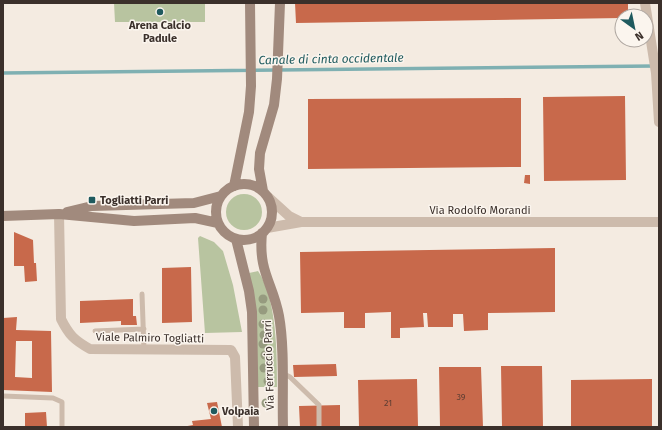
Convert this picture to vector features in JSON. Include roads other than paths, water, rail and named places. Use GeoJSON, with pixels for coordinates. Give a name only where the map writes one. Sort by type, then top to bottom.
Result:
{"type":"FeatureCollection","features":[{"type":"Feature","properties":{"kind":"main road"},"geometry":{"type":"LineString","coordinates":[[234,186],[246,126],[251,86],[250,3]]}},
{"type":"Feature","properties":{"kind":"main road","name":"Via Ferruccio Parri"},"geometry":{"type":"LineString","coordinates":[[280,3],[279,50],[274,105],[260,153],[259,169],[272,214],[265,231],[262,265],[280,317],[283,427]]}},
{"type":"Feature","properties":{"kind":"main road"},"geometry":{"type":"LineString","coordinates":[[59,214],[92,206],[194,203],[221,196],[234,186],[245,184],[255,186],[266,194]]}},
{"type":"Feature","properties":{"kind":"main road"},"geometry":{"type":"LineString","coordinates":[[221,196],[217,204],[216,214],[218,223],[225,233],[236,239],[245,240],[254,238],[265,231]]}},
{"type":"Feature","properties":{"kind":"main road"},"geometry":{"type":"LineString","coordinates":[[3,216],[59,214],[134,221],[195,218],[218,223]]}},
{"type":"Feature","properties":{"kind":"main road","name":"Via Ferruccio Parri"},"geometry":{"type":"LineString","coordinates":[[236,239],[249,291],[252,312],[254,427]]}},
{"type":"Feature","properties":{"kind":"street"},"geometry":{"type":"LineString","coordinates":[[645,3],[655,50],[659,122]]}},
{"type":"Feature","properties":{"kind":"street"},"geometry":{"type":"LineString","coordinates":[[266,194],[289,216],[301,222]]}},
{"type":"Feature","properties":{"kind":"street","name":"Viale Palmiro Togliatti"},"geometry":{"type":"LineString","coordinates":[[59,214],[60,313],[69,334],[76,341],[90,349],[231,350],[235,357],[238,427]]}},
{"type":"Feature","properties":{"kind":"street","name":"Via Rodolfo Morandi"},"geometry":{"type":"LineString","coordinates":[[265,231],[301,222],[659,222]]}},
{"type":"Feature","properties":{"kind":"lane"},"geometry":{"type":"LineString","coordinates":[[142,294],[144,350]]}},
{"type":"Feature","properties":{"kind":"lane"},"geometry":{"type":"LineString","coordinates":[[95,331],[144,329]]}},
{"type":"Feature","properties":{"kind":"lane"},"geometry":{"type":"LineString","coordinates":[[282,373],[290,377],[318,405],[319,427]]}},
{"type":"Feature","properties":{"kind":"lane"},"geometry":{"type":"LineString","coordinates":[[3,396],[53,398],[62,402],[62,427]]}},
{"type":"Feature","properties":{"kind":"waterway","name":"Canale di cinta occidentale"},"geometry":{"type":"LineString","coordinates":[[3,73],[654,66]]}},
{"type":"Feature","properties":{"kind":"place","name":"Arena Calcio Padule"},"geometry":{"type":"Point","coordinates":[160,12]}},
{"type":"Feature","properties":{"kind":"place","name":"Togliatti Parri"},"geometry":{"type":"Point","coordinates":[92,200]}},
{"type":"Feature","properties":{"kind":"place","name":"Volpaia"},"geometry":{"type":"Point","coordinates":[214,411]}}]}
